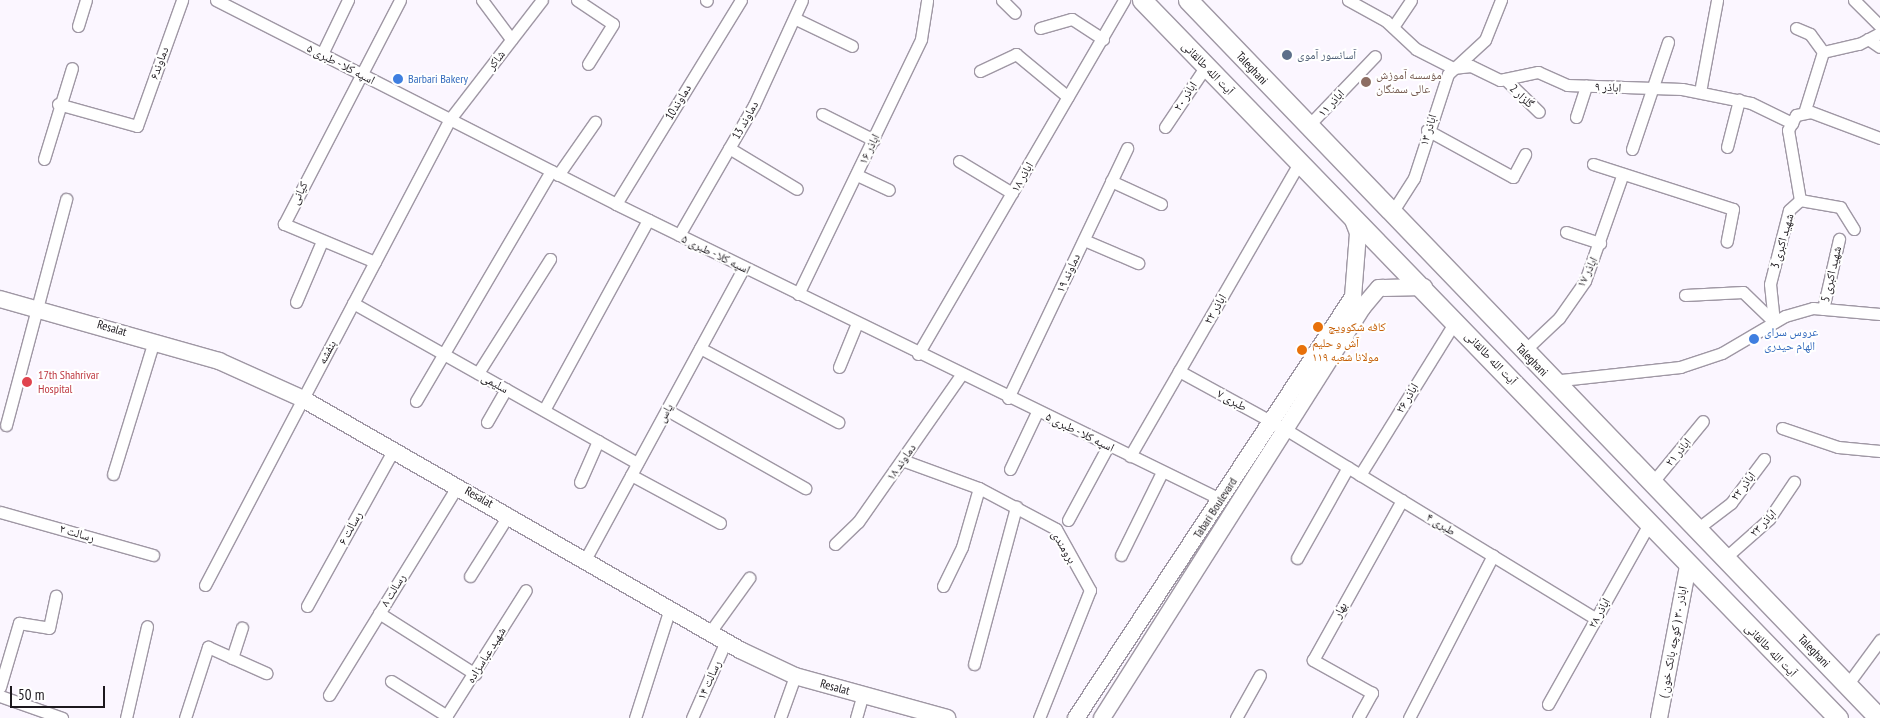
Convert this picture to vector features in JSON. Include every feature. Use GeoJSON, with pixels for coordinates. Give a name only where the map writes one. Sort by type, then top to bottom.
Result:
{"type":"FeatureCollection","features":[{"type":"Feature","properties":{"kind":"main road","name":"آیت الله طالقانی"},"geometry":{"type":"LineString","coordinates":[[1142,0],[1424,288],[1650,522],[1688,566],[1838,718]]}},
{"type":"Feature","properties":{"kind":"main road","name":"Taleghani"},"geometry":{"type":"LineString","coordinates":[[1188,0],[1307,127],[1879,718]]}},
{"type":"Feature","properties":{"kind":"main road"},"geometry":{"type":"LineString","coordinates":[[1350,213],[1358,233],[1358,303]]}},
{"type":"Feature","properties":{"kind":"main road","name":"Tabari Boulevard"},"geometry":{"type":"LineString","coordinates":[[1102,718],[1278,425],[1358,303],[1379,288],[1424,288]]}},
{"type":"Feature","properties":{"kind":"main road","name":"Resalat"},"geometry":{"type":"LineString","coordinates":[[0,299],[40,308],[218,361],[303,398],[586,558],[710,632],[795,676],[947,718]]}},
{"type":"Feature","properties":{"kind":"main road","name":"Tabari Boulevard"},"geometry":{"type":"LineString","coordinates":[[1076,718],[1220,499],[1278,425]]}},
{"type":"Feature","properties":{"kind":"main road"},"geometry":{"type":"LineString","coordinates":[[1586,456],[1605,454],[1606,436]]}},
{"type":"Feature","properties":{"kind":"main road"},"geometry":{"type":"LineString","coordinates":[[1631,502],[1634,484],[1652,483]]}},
{"type":"Feature","properties":{"kind":"main road","name":"اباذر ۳۰ ( کوچه بانک خون )"},"geometry":{"type":"LineString","coordinates":[[1660,718],[1688,566]]}},
{"type":"Feature","properties":{"kind":"main road"},"geometry":{"type":"LineString","coordinates":[[1110,718],[1123,685]]}},
{"type":"Feature","properties":{"kind":"street"},"geometry":{"type":"LineString","coordinates":[[78,26],[86,0]]}},
{"type":"Feature","properties":{"kind":"street","name":"دماوند۶"},"geometry":{"type":"LineString","coordinates":[[58,104],[137,126],[182,0]]}},
{"type":"Feature","properties":{"kind":"street","name":"اسپه کلا - طبری ۵"},"geometry":{"type":"LineString","coordinates":[[216,0],[648,220],[1008,398],[1220,499]]}},
{"type":"Feature","properties":{"kind":"street"},"geometry":{"type":"LineString","coordinates":[[322,54],[348,0]]}},
{"type":"Feature","properties":{"kind":"street"},"geometry":{"type":"LineString","coordinates":[[359,73],[400,0]]}},
{"type":"Feature","properties":{"kind":"street"},"geometry":{"type":"LineString","coordinates":[[482,0],[511,39]]}},
{"type":"Feature","properties":{"kind":"street","name":"شاکر"},"geometry":{"type":"LineString","coordinates":[[450,119],[542,0]]}},
{"type":"Feature","properties":{"kind":"street"},"geometry":{"type":"LineString","coordinates":[[577,0],[613,24],[588,64]]}},
{"type":"Feature","properties":{"kind":"street","name":"دماوند10"},"geometry":{"type":"LineString","coordinates":[[616,204],[741,0]]}},
{"type":"Feature","properties":{"kind":"street","name":"دماوند 13"},"geometry":{"type":"LineString","coordinates":[[679,235],[729,148],[796,19],[802,0]]}},
{"type":"Feature","properties":{"kind":"street","name":"اباذر ۱۶"},"geometry":{"type":"LineString","coordinates":[[798,294],[874,140],[921,39],[927,0]]}},
{"type":"Feature","properties":{"kind":"street"},"geometry":{"type":"LineString","coordinates":[[1002,0],[1015,12]]}},
{"type":"Feature","properties":{"kind":"street","name":"اباذر ۱۸"},"geometry":{"type":"LineString","coordinates":[[918,354],[1124,0]]}},
{"type":"Feature","properties":{"kind":"street"},"geometry":{"type":"LineString","coordinates":[[1348,0],[1393,27],[1416,49],[1453,68],[1471,66],[1505,79]]}},
{"type":"Feature","properties":{"kind":"street"},"geometry":{"type":"LineString","coordinates":[[1393,27],[1411,0]]}},
{"type":"Feature","properties":{"kind":"street","name":"اباذر ۱۳"},"geometry":{"type":"LineString","coordinates":[[1391,214],[1414,178],[1428,130],[1453,68],[1485,40],[1501,0]]}},
{"type":"Feature","properties":{"kind":"street"},"geometry":{"type":"LineString","coordinates":[[1700,92],[1717,0]]}},
{"type":"Feature","properties":{"kind":"street"},"geometry":{"type":"LineString","coordinates":[[1854,0],[1880,26]]}},
{"type":"Feature","properties":{"kind":"street"},"geometry":{"type":"LineString","coordinates":[[796,19],[852,46]]}},
{"type":"Feature","properties":{"kind":"street"},"geometry":{"type":"LineString","coordinates":[[1040,28],[1072,19],[1103,39]]}},
{"type":"Feature","properties":{"kind":"street"},"geometry":{"type":"LineString","coordinates":[[1796,28],[1810,34],[1822,52],[1804,114]]}},
{"type":"Feature","properties":{"kind":"street"},"geometry":{"type":"LineString","coordinates":[[1822,52],[1868,39],[1880,33]]}},
{"type":"Feature","properties":{"kind":"street"},"geometry":{"type":"LineString","coordinates":[[1868,39],[1880,47]]}},
{"type":"Feature","properties":{"kind":"street"},"geometry":{"type":"LineString","coordinates":[[1632,149],[1668,42]]}},
{"type":"Feature","properties":{"kind":"street"},"geometry":{"type":"LineString","coordinates":[[980,71],[1016,54],[1068,97]]}},
{"type":"Feature","properties":{"kind":"street","name":"اباذر ۱۱"},"geometry":{"type":"LineString","coordinates":[[1307,127],[1375,56]]}},
{"type":"Feature","properties":{"kind":"street","name":"اباذر ۲۰"},"geometry":{"type":"LineString","coordinates":[[1165,127],[1206,66]]}},
{"type":"Feature","properties":{"kind":"street"},"geometry":{"type":"LineString","coordinates":[[44,159],[58,104],[72,68]]}},
{"type":"Feature","properties":{"kind":"street","name":"اباذر ۹"},"geometry":{"type":"LineString","coordinates":[[1505,79],[1538,72],[1567,85],[1700,92],[1739,100],[1792,123]]}},
{"type":"Feature","properties":{"kind":"street","name":"کیانی"},"geometry":{"type":"LineString","coordinates":[[359,73],[284,224],[374,262]]}},
{"type":"Feature","properties":{"kind":"street","name":"گلزار 2"},"geometry":{"type":"LineString","coordinates":[[1505,79],[1540,112]]}},
{"type":"Feature","properties":{"kind":"street"},"geometry":{"type":"LineString","coordinates":[[1576,117],[1586,86]]}},
{"type":"Feature","properties":{"kind":"street"},"geometry":{"type":"LineString","coordinates":[[1727,147],[1739,100]]}},
{"type":"Feature","properties":{"kind":"street"},"geometry":{"type":"LineString","coordinates":[[1800,200],[1791,164],[1792,123],[1796,115],[1811,112],[1880,138]]}},
{"type":"Feature","properties":{"kind":"street"},"geometry":{"type":"LineString","coordinates":[[822,114],[874,140]]}},
{"type":"Feature","properties":{"kind":"street","name":"بنفشه"},"geometry":{"type":"LineString","coordinates":[[205,585],[450,119]]}},
{"type":"Feature","properties":{"kind":"street"},"geometry":{"type":"LineString","coordinates":[[416,401],[555,173],[596,122]]}},
{"type":"Feature","properties":{"kind":"street"},"geometry":{"type":"LineString","coordinates":[[1428,130],[1512,177],[1525,154]]}},
{"type":"Feature","properties":{"kind":"street"},"geometry":{"type":"LineString","coordinates":[[729,148],[797,188]]}},
{"type":"Feature","properties":{"kind":"street","name":"دماوند ۱۹"},"geometry":{"type":"LineString","coordinates":[[1008,398],[1127,148]]}},
{"type":"Feature","properties":{"kind":"street"},"geometry":{"type":"LineString","coordinates":[[959,161],[1012,193]]}},
{"type":"Feature","properties":{"kind":"street","name":"اباذر ۲۲"},"geometry":{"type":"LineString","coordinates":[[1130,456],[1300,162]]}},
{"type":"Feature","properties":{"kind":"street"},"geometry":{"type":"LineString","coordinates":[[1593,164],[1622,176],[1733,209],[1726,241]]}},
{"type":"Feature","properties":{"kind":"street"},"geometry":{"type":"LineString","coordinates":[[857,175],[889,190]]}},
{"type":"Feature","properties":{"kind":"street","name":"اباذر ۱۷"},"geometry":{"type":"LineString","coordinates":[[1524,351],[1559,318],[1585,281],[1600,243],[1622,176]]}},
{"type":"Feature","properties":{"kind":"street"},"geometry":{"type":"LineString","coordinates":[[1111,181],[1161,204]]}},
{"type":"Feature","properties":{"kind":"street"},"geometry":{"type":"LineString","coordinates":[[6,425],[40,308],[66,199]]}},
{"type":"Feature","properties":{"kind":"street","name":"شهید اکبری 3"},"geometry":{"type":"LineString","coordinates":[[1774,322],[1770,284],[1790,210],[1800,200],[1840,208],[1854,229]]}},
{"type":"Feature","properties":{"kind":"street"},"geometry":{"type":"LineString","coordinates":[[544,410],[648,220]]}},
{"type":"Feature","properties":{"kind":"street"},"geometry":{"type":"LineString","coordinates":[[1566,232],[1600,243]]}},
{"type":"Feature","properties":{"kind":"street","name":"شهید اکبری 5"},"geometry":{"type":"LineString","coordinates":[[1823,309],[1839,239]]}},
{"type":"Feature","properties":{"kind":"street"},"geometry":{"type":"LineString","coordinates":[[1084,240],[1138,263]]}},
{"type":"Feature","properties":{"kind":"street"},"geometry":{"type":"LineString","coordinates":[[296,302],[322,241]]}},
{"type":"Feature","properties":{"kind":"street"},"geometry":{"type":"LineString","coordinates":[[478,373],[550,259]]}},
{"type":"Feature","properties":{"kind":"street","name":"یاس"},"geometry":{"type":"LineString","coordinates":[[586,558],[744,267]]}},
{"type":"Feature","properties":{"kind":"street"},"geometry":{"type":"LineString","coordinates":[[1686,295],[1743,292],[1774,322]]}},
{"type":"Feature","properties":{"kind":"street","name":"سلیمی"},"geometry":{"type":"LineString","coordinates":[[353,303],[637,463]]}},
{"type":"Feature","properties":{"kind":"street"},"geometry":{"type":"LineString","coordinates":[[1552,380],[1680,366],[1722,353],[1774,322],[1823,309],[1880,314]]}},
{"type":"Feature","properties":{"kind":"street","name":"اباذر ۲۶"},"geometry":{"type":"LineString","coordinates":[[1360,475],[1455,322]]}},
{"type":"Feature","properties":{"kind":"street"},"geometry":{"type":"LineString","coordinates":[[839,367],[857,323]]}},
{"type":"Feature","properties":{"kind":"street"},"geometry":{"type":"LineString","coordinates":[[113,474],[154,341]]}},
{"type":"Feature","properties":{"kind":"street"},"geometry":{"type":"LineString","coordinates":[[700,348],[838,422]]}},
{"type":"Feature","properties":{"kind":"street","name":"طبری ۷"},"geometry":{"type":"LineString","coordinates":[[1180,371],[1278,425]]}},
{"type":"Feature","properties":{"kind":"street","name":"دماوند ۱۸"},"geometry":{"type":"LineString","coordinates":[[835,544],[858,522],[961,375]]}},
{"type":"Feature","properties":{"kind":"street"},"geometry":{"type":"LineString","coordinates":[[487,422],[506,389]]}},
{"type":"Feature","properties":{"kind":"street"},"geometry":{"type":"LineString","coordinates":[[666,410],[805,488]]}},
{"type":"Feature","properties":{"kind":"street"},"geometry":{"type":"LineString","coordinates":[[1010,469],[1037,412]]}},
{"type":"Feature","properties":{"kind":"street","name":"اباذر ۲۱"},"geometry":{"type":"LineString","coordinates":[[1652,483],[1703,421]]}},
{"type":"Feature","properties":{"kind":"street","name":"طبری ۴"},"geometry":{"type":"LineString","coordinates":[[1278,425],[1596,619]]}},
{"type":"Feature","properties":{"kind":"street"},"geometry":{"type":"LineString","coordinates":[[1782,428],[1838,447],[1880,451]]}},
{"type":"Feature","properties":{"kind":"street"},"geometry":{"type":"LineString","coordinates":[[580,482],[598,441]]}},
{"type":"Feature","properties":{"kind":"street"},"geometry":{"type":"LineString","coordinates":[[1068,520],[1108,446]]}},
{"type":"Feature","properties":{"kind":"street","name":"رسالت ۶"},"geometry":{"type":"LineString","coordinates":[[307,606],[394,449]]}},
{"type":"Feature","properties":{"kind":"street","name":"برومندی"},"geometry":{"type":"LineString","coordinates":[[902,460],[979,488],[1056,529],[1090,590],[1039,718]]}},
{"type":"Feature","properties":{"kind":"street","name":"اباذر ۲۲"},"geometry":{"type":"LineString","coordinates":[[1697,529],[1731,503],[1764,460]]}},
{"type":"Feature","properties":{"kind":"street"},"geometry":{"type":"LineString","coordinates":[[1297,558],[1348,467]]}},
{"type":"Feature","properties":{"kind":"street"},"geometry":{"type":"LineString","coordinates":[[1121,555],[1162,472]]}},
{"type":"Feature","properties":{"kind":"street"},"geometry":{"type":"LineString","coordinates":[[631,475],[720,523]]}},
{"type":"Feature","properties":{"kind":"street","name":"اباذر ۲۳"},"geometry":{"type":"LineString","coordinates":[[1725,558],[1770,519],[1794,482]]}},
{"type":"Feature","properties":{"kind":"street","name":"رسالت ۸"},"geometry":{"type":"LineString","coordinates":[[329,696],[458,485]]}},
{"type":"Feature","properties":{"kind":"street"},"geometry":{"type":"LineString","coordinates":[[943,586],[962,548],[979,488]]}},
{"type":"Feature","properties":{"kind":"street","name":"بهار"},"geometry":{"type":"LineString","coordinates":[[1358,718],[1372,693],[1312,660],[1402,500]]}},
{"type":"Feature","properties":{"kind":"street"},"geometry":{"type":"LineString","coordinates":[[974,664],[1016,507]]}},
{"type":"Feature","properties":{"kind":"street","name":"رسالت ۲"},"geometry":{"type":"LineString","coordinates":[[0,512],[153,554]]}},
{"type":"Feature","properties":{"kind":"street"},"geometry":{"type":"LineString","coordinates":[[470,576],[509,514]]}},
{"type":"Feature","properties":{"kind":"street","name":"اباذر ۲۸"},"geometry":{"type":"LineString","coordinates":[[1548,704],[1650,522]]}},
{"type":"Feature","properties":{"kind":"street"},"geometry":{"type":"LineString","coordinates":[[1410,718],[1493,555]]}},
{"type":"Feature","properties":{"kind":"street"},"geometry":{"type":"LineString","coordinates":[[710,632],[749,578]]}},
{"type":"Feature","properties":{"kind":"street","name":"شهید عباسزاده"},"geometry":{"type":"LineString","coordinates":[[446,717],[475,674],[526,590]]}},
{"type":"Feature","properties":{"kind":"street"},"geometry":{"type":"LineString","coordinates":[[0,687],[19,623],[49,628],[56,596]]}},
{"type":"Feature","properties":{"kind":"street"},"geometry":{"type":"LineString","coordinates":[[636,718],[670,608]]}},
{"type":"Feature","properties":{"kind":"street"},"geometry":{"type":"LineString","coordinates":[[380,613],[475,674]]}},
{"type":"Feature","properties":{"kind":"street"},"geometry":{"type":"LineString","coordinates":[[126,718],[147,626]]}},
{"type":"Feature","properties":{"kind":"street"},"geometry":{"type":"LineString","coordinates":[[232,658],[242,628]]}},
{"type":"Feature","properties":{"kind":"street"},"geometry":{"type":"LineString","coordinates":[[1847,685],[1880,640]]}},
{"type":"Feature","properties":{"kind":"street","name":"رسالت ۱۴"},"geometry":{"type":"LineString","coordinates":[[692,718],[726,641]]}},
{"type":"Feature","properties":{"kind":"street"},"geometry":{"type":"LineString","coordinates":[[185,718],[208,647],[266,673]]}},
{"type":"Feature","properties":{"kind":"street"},"geometry":{"type":"LineString","coordinates":[[1236,718],[1260,675]]}},
{"type":"Feature","properties":{"kind":"street"},"geometry":{"type":"LineString","coordinates":[[780,718],[795,676]]}},
{"type":"Feature","properties":{"kind":"street"},"geometry":{"type":"LineString","coordinates":[[391,681],[446,717]]}},
{"type":"Feature","properties":{"kind":"street"},"geometry":{"type":"LineString","coordinates":[[856,718],[863,694]]}},
{"type":"Feature","properties":{"kind":"street"},"geometry":{"type":"LineString","coordinates":[[0,696],[62,718]]}},
{"type":"Feature","properties":{"kind":"place","name":"آسانسور آموی"},"geometry":{"type":"Point","coordinates":[1287,55]}},
{"type":"Feature","properties":{"kind":"place","name":"Barbari Bakery"},"geometry":{"type":"Point","coordinates":[398,79]}},
{"type":"Feature","properties":{"kind":"place","name":"مؤسسه آموزش عالی سمنگان"},"geometry":{"type":"Point","coordinates":[1366,82]}},
{"type":"Feature","properties":{"kind":"place","name":"کافه شکوویچ"},"geometry":{"type":"Point","coordinates":[1318,327]}},
{"type":"Feature","properties":{"kind":"place","name":"عروس سرای الهام حیدری"},"geometry":{"type":"Point","coordinates":[1754,339]}},
{"type":"Feature","properties":{"kind":"place","name":"آش و حلیم مولانا شعبه ۱۱۹"},"geometry":{"type":"Point","coordinates":[1302,350]}},
{"type":"Feature","properties":{"kind":"place","name":"17th Shahrivar Hospital"},"geometry":{"type":"Point","coordinates":[27,382]}}]}
